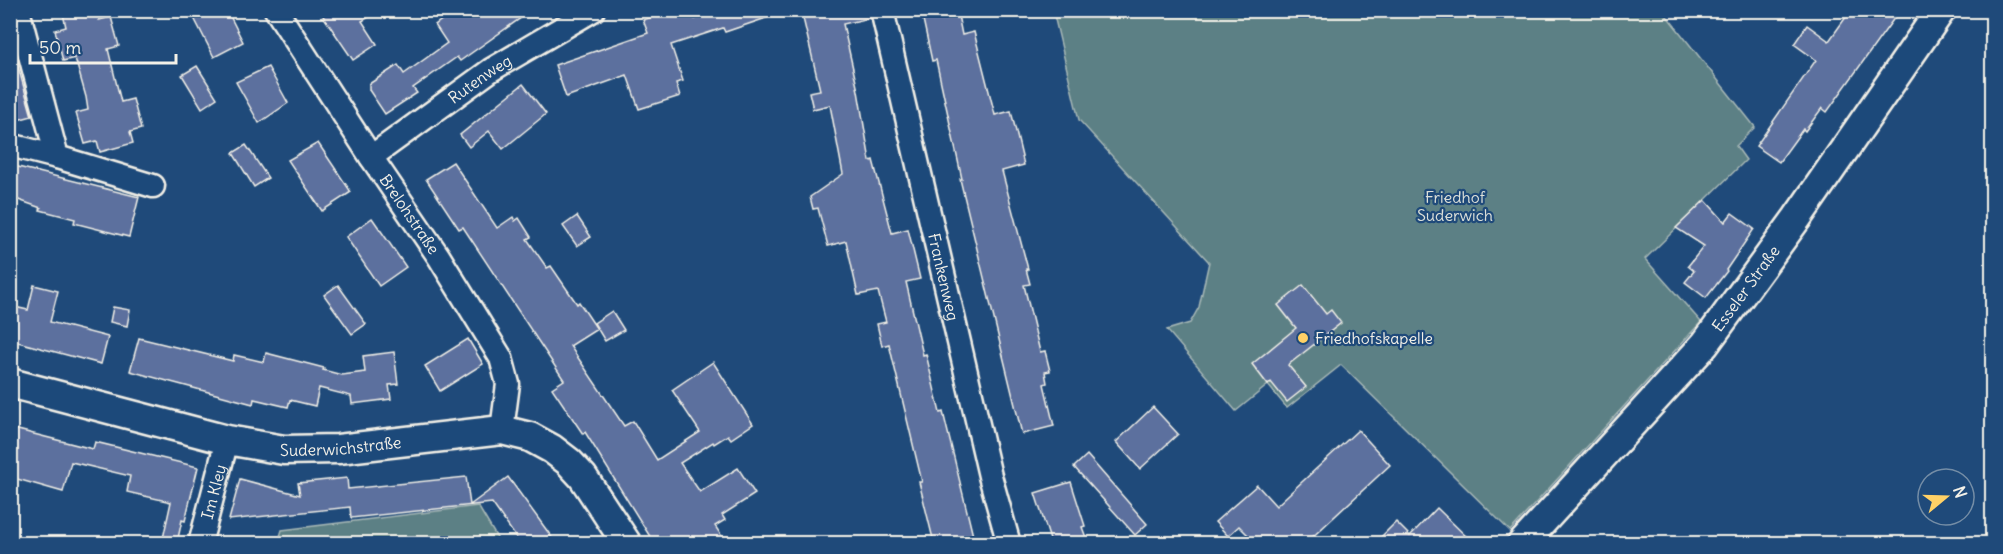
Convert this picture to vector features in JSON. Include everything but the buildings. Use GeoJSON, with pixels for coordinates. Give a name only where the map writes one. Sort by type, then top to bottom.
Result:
{"type":"FeatureCollection","features":[{"type":"Feature","properties":{"kind":"main road","name":"Esseler Straße"},"geometry":{"type":"LineString","coordinates":[[1522,543],[1705,344],[1797,218],[1941,10]]}},
{"type":"Feature","properties":{"kind":"main road","name":"Suderwichstraße"},"geometry":{"type":"LineString","coordinates":[[10,383],[227,440],[284,450],[338,448],[502,430],[530,437],[552,449],[583,477],[627,543]]}},
{"type":"Feature","properties":{"kind":"street"},"geometry":{"type":"LineString","coordinates":[[18,10],[57,157]]}},
{"type":"Feature","properties":{"kind":"street","name":"Brelohstraße"},"geometry":{"type":"LineString","coordinates":[[276,10],[439,257],[501,358],[508,384],[502,430]]}},
{"type":"Feature","properties":{"kind":"street","name":"Rutenweg"},"geometry":{"type":"LineString","coordinates":[[371,157],[491,70],[593,10]]}},
{"type":"Feature","properties":{"kind":"street","name":"Frankenweg"},"geometry":{"type":"LineString","coordinates":[[882,10],[990,476],[1009,543]]}},
{"type":"Feature","properties":{"kind":"street"},"geometry":{"type":"LineString","coordinates":[[10,145],[153,186]]}},
{"type":"Feature","properties":{"kind":"street","name":"Im Kley"},"geometry":{"type":"LineString","coordinates":[[200,543],[227,440]]}},
{"type":"Feature","properties":{"kind":"green space","name":"Friedhof Suderwich"},"geometry":{"type":"Polygon","coordinates":[[[1053,11],[1663,11],[1755,127],[1736,146],[1746,160],[1645,259],[1701,322],[1510,531],[1341,365],[1287,408],[1268,385],[1236,411],[1167,330],[1190,323],[1199,307],[1209,262],[1079,120],[1053,11]]]}},
{"type":"Feature","properties":{"kind":"green space"},"geometry":{"type":"Polygon","coordinates":[[[478,506],[500,543],[278,543],[282,530],[478,506]]]}},
{"type":"Feature","properties":{"kind":"place","name":"Friedhofskapelle"},"geometry":{"type":"Point","coordinates":[1303,338]}}]}
